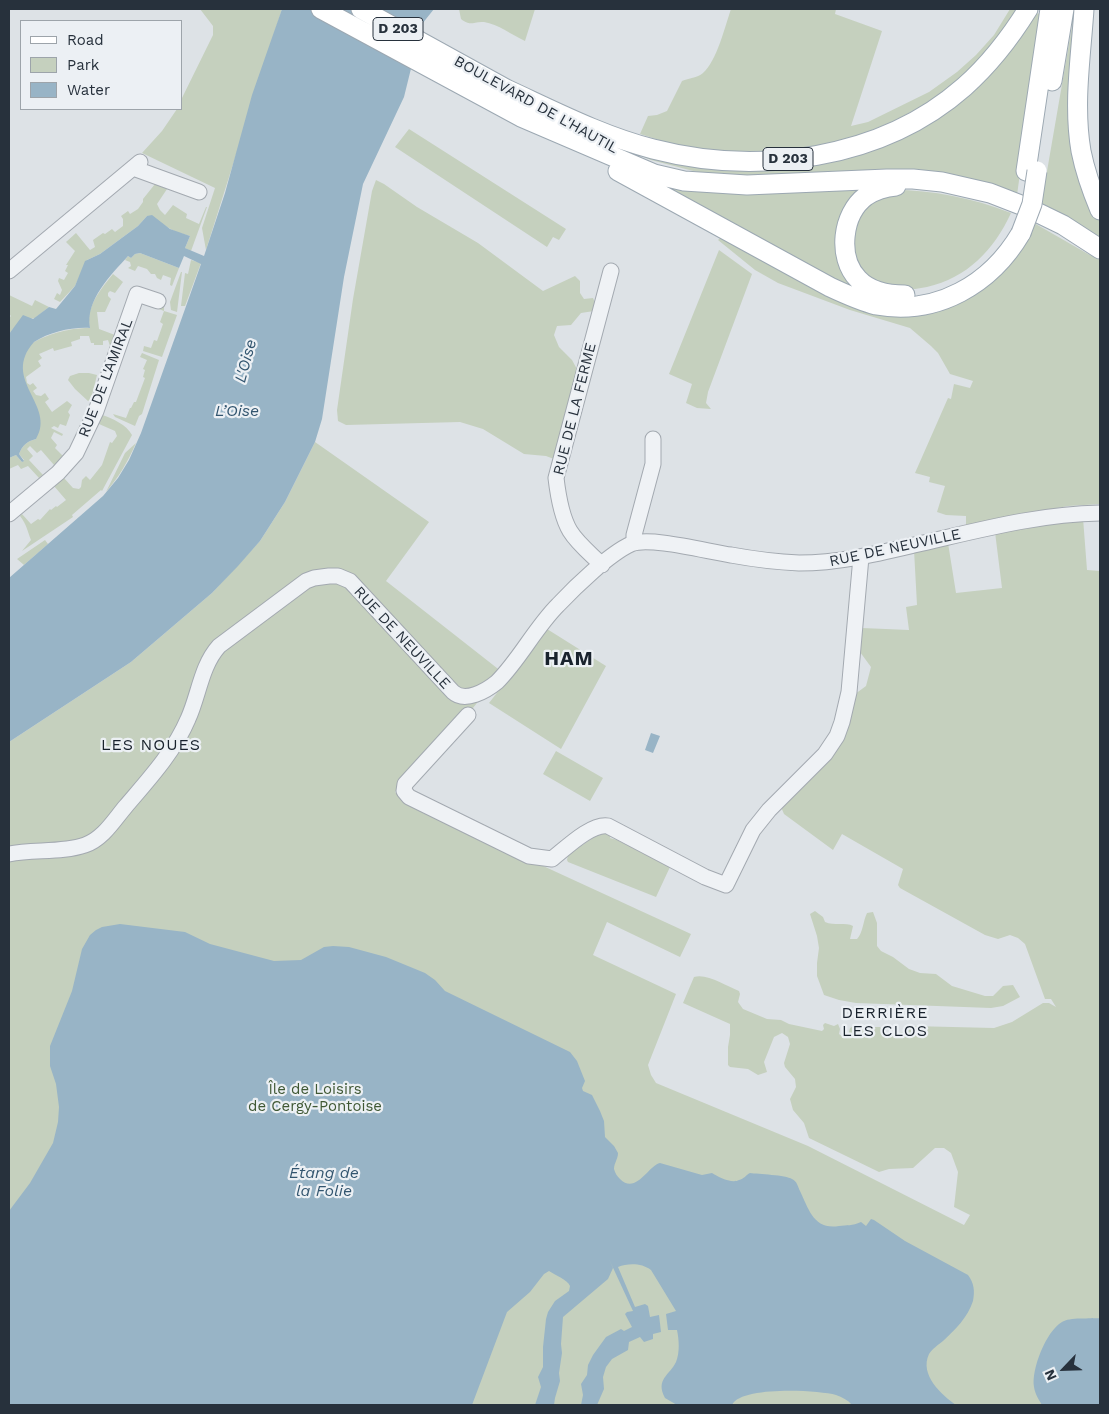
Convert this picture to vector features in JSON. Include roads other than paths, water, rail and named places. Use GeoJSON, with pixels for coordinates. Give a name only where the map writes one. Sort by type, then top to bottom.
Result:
{"type":"FeatureCollection","features":[{"type":"Feature","properties":{"kind":"main road","name":"BOULEVARD DE L'HAUTIL"},"geometry":{"type":"LineString","coordinates":[[321,9],[444,65],[506,89],[572,127],[619,150],[651,164],[719,184]]}},
{"type":"Feature","properties":{"kind":"main road","name":"BOULEVARD DE L'HAUTIL"},"geometry":{"type":"LineString","coordinates":[[361,9],[521,117],[643,170],[684,181],[764,186],[900,178],[942,182],[990,193],[1026,207],[1063,225],[1100,249]]}},
{"type":"Feature","properties":{"kind":"main road","name":"D 203"},"geometry":{"type":"LineString","coordinates":[[506,89],[604,133],[654,150],[719,160],[756,162],[799,158],[862,144],[898,130],[934,109],[963,88],[991,61],[1008,40],[1028,9]]}},
{"type":"Feature","properties":{"kind":"main road"},"geometry":{"type":"LineString","coordinates":[[1032,171],[1050,9]]}},
{"type":"Feature","properties":{"kind":"main road","name":"D 203"},"geometry":{"type":"LineString","coordinates":[[942,182],[880,189],[868,195],[858,204],[848,223],[844,243],[848,261],[854,274],[863,283],[883,293],[900,295],[916,294],[942,288],[968,275],[985,262],[1016,230],[1032,204],[1032,171],[1064,9]]}},
{"type":"Feature","properties":{"kind":"main road"},"geometry":{"type":"LineString","coordinates":[[1084,9],[1078,120],[1083,160],[1100,210]]}},
{"type":"Feature","properties":{"kind":"main road","name":"D 203"},"geometry":{"type":"LineString","coordinates":[[521,117],[830,287],[847,296],[874,304],[894,307],[913,306],[932,303],[956,294],[984,277],[998,264],[1010,250],[1016,230]]}},
{"type":"Feature","properties":{"kind":"street"},"geometry":{"type":"LineString","coordinates":[[9,271],[136,165],[199,192]]}},
{"type":"Feature","properties":{"kind":"street","name":"RUE DE LA FERME"},"geometry":{"type":"LineString","coordinates":[[602,565],[570,531],[562,510],[556,478],[610,271]]}},
{"type":"Feature","properties":{"kind":"street","name":"RUE DE L'AMIRAL"},"geometry":{"type":"LineString","coordinates":[[9,514],[58,473],[76,453],[99,402],[136,294],[158,301]]}},
{"type":"Feature","properties":{"kind":"street"},"geometry":{"type":"LineString","coordinates":[[634,543],[634,535],[653,464],[653,439]]}},
{"type":"Feature","properties":{"kind":"street","name":"RUE DE NEUVILLE"},"geometry":{"type":"LineString","coordinates":[[9,854],[80,846],[97,839],[158,768],[177,742],[189,717],[212,653],[299,586],[314,578],[335,576],[350,581],[453,692],[460,697],[465,697],[480,692],[496,682],[557,605],[602,565],[634,543],[677,545],[746,558],[780,562],[820,563],[861,557],[1018,521],[1100,512]]}},
{"type":"Feature","properties":{"kind":"street"},"geometry":{"type":"LineString","coordinates":[[496,682],[406,782],[404,789],[409,797],[530,856],[552,859],[594,828],[605,826],[705,877],[726,885],[754,830],[769,810],[824,754],[837,736],[842,722],[851,672],[861,557]]}},
{"type":"Feature","properties":{"kind":"street"},"geometry":{"type":"LineString","coordinates":[[465,697],[468,714]]}},
{"type":"Feature","properties":{"kind":"water","name":"L’Oise"},"geometry":{"type":"Polygon","coordinates":[[[282,9],[434,9],[422,24],[404,97],[363,184],[344,277],[322,419],[315,442],[285,502],[260,541],[212,593],[131,662],[9,742],[9,578],[103,496],[118,478],[129,460],[141,433],[201,264],[184,256],[179,268],[140,253],[135,254],[131,258],[128,256],[107,280],[95,298],[91,308],[90,328],[75,328],[61,331],[47,335],[34,342],[25,356],[23,368],[25,380],[40,415],[41,427],[36,439],[23,446],[20,451],[19,454],[24,461],[22,462],[16,455],[9,458],[9,334],[23,315],[33,319],[49,307],[56,309],[75,286],[85,261],[100,254],[138,226],[147,216],[152,215],[170,229],[190,236],[185,248],[204,256],[225,193],[252,95],[282,9]]]}},
{"type":"Feature","properties":{"kind":"water"},"geometry":{"type":"Polygon","coordinates":[[[651,733],[660,736],[653,753],[645,750],[651,733]]]}},
{"type":"Feature","properties":{"kind":"water","name":"Étang de la Folie"},"geometry":{"type":"Polygon","coordinates":[[[120,924],[185,932],[210,944],[274,961],[301,960],[324,947],[333,946],[349,947],[386,957],[425,973],[445,991],[570,1052],[577,1061],[585,1081],[582,1088],[583,1091],[592,1095],[604,1121],[605,1137],[618,1153],[614,1167],[615,1172],[626,1183],[637,1182],[655,1165],[660,1163],[702,1175],[712,1173],[729,1181],[736,1181],[750,1173],[778,1176],[795,1181],[810,1211],[818,1222],[824,1225],[852,1225],[861,1222],[866,1226],[871,1219],[874,1220],[905,1241],[968,1275],[972,1281],[974,1297],[968,1312],[948,1337],[930,1352],[927,1362],[929,1377],[944,1396],[956,1405],[852,1405],[845,1399],[826,1393],[780,1391],[749,1395],[738,1399],[732,1405],[677,1405],[665,1398],[662,1392],[664,1378],[676,1362],[679,1342],[677,1330],[668,1330],[666,1314],[676,1311],[651,1270],[643,1266],[630,1264],[618,1267],[635,1307],[645,1304],[648,1306],[650,1317],[659,1315],[661,1332],[653,1334],[653,1339],[644,1342],[640,1337],[629,1342],[628,1350],[612,1359],[606,1367],[603,1377],[604,1389],[597,1405],[581,1405],[583,1395],[581,1384],[587,1375],[588,1365],[593,1355],[606,1337],[621,1329],[624,1331],[632,1327],[625,1314],[633,1311],[609,1259],[613,1268],[608,1279],[563,1317],[560,1381],[554,1405],[535,1405],[541,1387],[538,1377],[543,1367],[543,1347],[548,1312],[555,1301],[569,1291],[570,1286],[549,1271],[544,1274],[530,1292],[507,1312],[472,1405],[9,1405],[9,1211],[30,1183],[53,1143],[59,1107],[56,1084],[50,1066],[50,1046],[72,991],[82,949],[90,935],[96,930],[120,924]]]}},
{"type":"Feature","properties":{"kind":"water"},"geometry":{"type":"Polygon","coordinates":[[[1100,1318],[1100,1405],[1042,1405],[1035,1392],[1035,1371],[1037,1361],[1050,1334],[1065,1320],[1100,1318]]]}},
{"type":"Feature","properties":{"kind":"district","name":"HAM"},"geometry":{"type":"Point","coordinates":[569,659]}},
{"type":"Feature","properties":{"kind":"district","name":"LES NOUES"},"geometry":{"type":"Point","coordinates":[151,745]}},
{"type":"Feature","properties":{"kind":"district","name":"DERRIÈRE LES CLOS"},"geometry":{"type":"Point","coordinates":[885,1022]}},
{"type":"Feature","properties":{"kind":"water label","name":"L'Oise"},"geometry":{"type":"Point","coordinates":[246,361]}},
{"type":"Feature","properties":{"kind":"park label","name":"Île de Loisirs de Cergy-Pontoise"},"geometry":{"type":"Point","coordinates":[315,1098]}}]}
